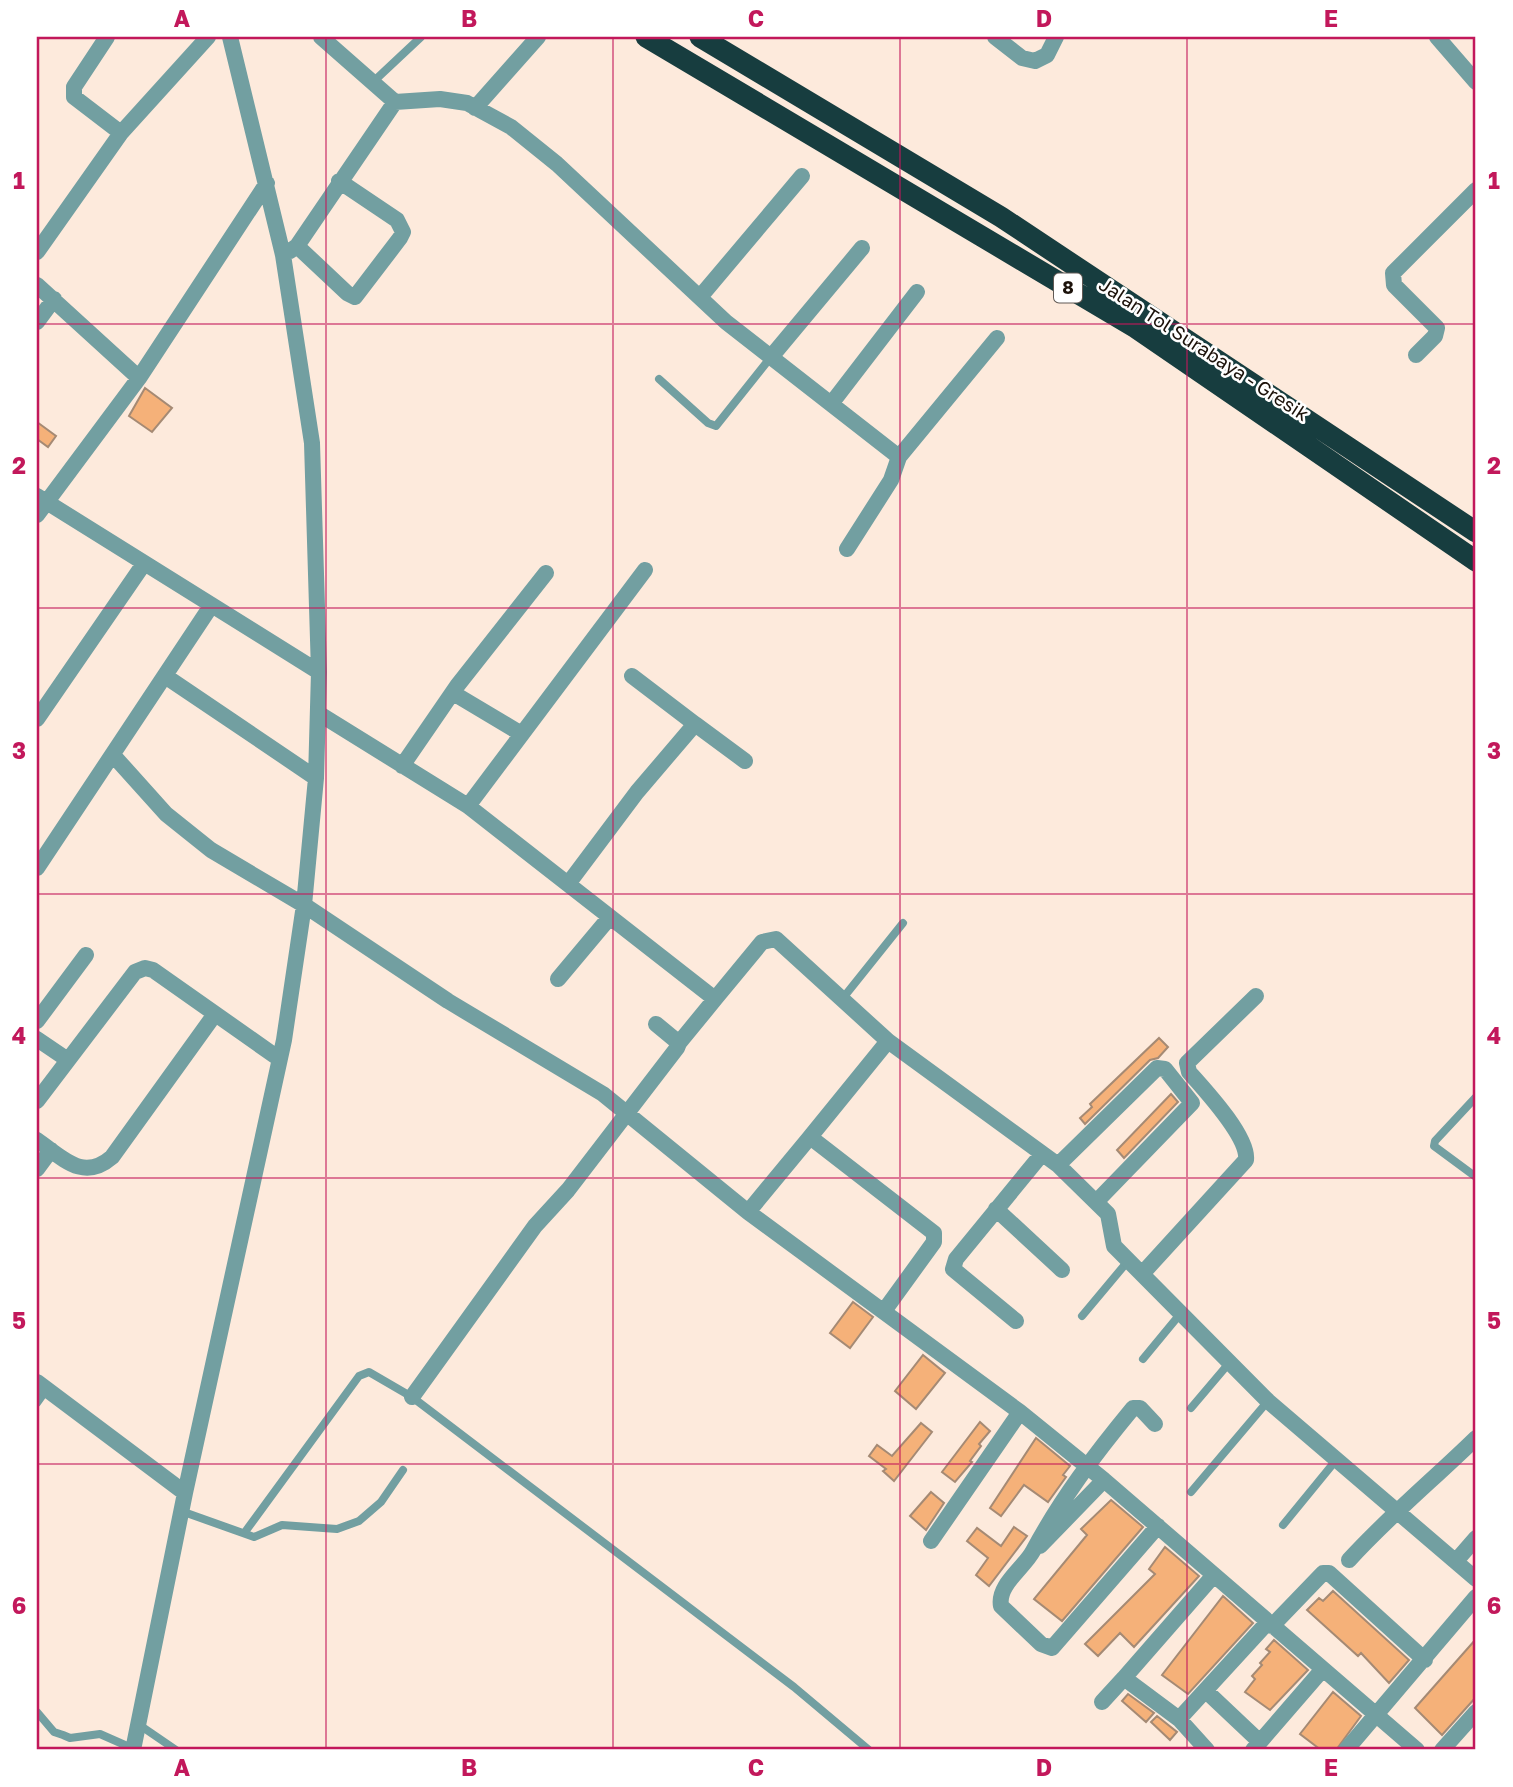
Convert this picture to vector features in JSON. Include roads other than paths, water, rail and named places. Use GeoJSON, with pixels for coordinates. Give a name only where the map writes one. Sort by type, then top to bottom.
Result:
{"type":"FeatureCollection","features":[{"type":"Feature","properties":{"kind":"highway","name":"Jalan Tol Surabaya - Gresik"},"geometry":{"type":"LineString","coordinates":[[646,37],[1136,328],[1476,561]]}},
{"type":"Feature","properties":{"kind":"highway","name":"Jalan Tol Surabaya - Gresik"},"geometry":{"type":"LineString","coordinates":[[700,37],[1001,217],[1476,532]]}},
{"type":"Feature","properties":{"kind":"street"},"geometry":{"type":"LineString","coordinates":[[107,37],[74,87],[74,97],[121,133]]}},
{"type":"Feature","properties":{"kind":"street"},"geometry":{"type":"LineString","coordinates":[[37,252],[121,133],[208,37]]}},
{"type":"Feature","properties":{"kind":"street"},"geometry":{"type":"LineString","coordinates":[[134,1749],[181,1511],[284,1040],[304,905],[316,778],[319,672],[312,443],[290,251],[267,183],[230,37]]}},
{"type":"Feature","properties":{"kind":"street"},"geometry":{"type":"LineString","coordinates":[[321,37],[395,102],[440,99],[475,108],[511,127],[557,164],[700,297],[771,357],[900,457]]}},
{"type":"Feature","properties":{"kind":"street"},"geometry":{"type":"LineString","coordinates":[[475,108],[538,37]]}},
{"type":"Feature","properties":{"kind":"street"},"geometry":{"type":"LineString","coordinates":[[995,37],[1022,58],[1035,61],[1046,55],[1056,37]]}},
{"type":"Feature","properties":{"kind":"street"},"geometry":{"type":"LineString","coordinates":[[1437,37],[1476,82]]}},
{"type":"Feature","properties":{"kind":"street"},"geometry":{"type":"LineString","coordinates":[[290,251],[395,102]]}},
{"type":"Feature","properties":{"kind":"street"},"geometry":{"type":"LineString","coordinates":[[700,297],[802,176]]}},
{"type":"Feature","properties":{"kind":"street"},"geometry":{"type":"LineString","coordinates":[[290,251],[355,296],[400,238],[403,232],[397,220],[340,181]]}},
{"type":"Feature","properties":{"kind":"street"},"geometry":{"type":"LineString","coordinates":[[267,183],[139,377],[40,505],[319,672]]}},
{"type":"Feature","properties":{"kind":"street"},"geometry":{"type":"LineString","coordinates":[[1416,355],[1435,336],[1437,328],[1394,285],[1393,273],[1476,190]]}},
{"type":"Feature","properties":{"kind":"street"},"geometry":{"type":"LineString","coordinates":[[771,357],[862,248]]}},
{"type":"Feature","properties":{"kind":"street"},"geometry":{"type":"LineString","coordinates":[[37,285],[139,377]]}},
{"type":"Feature","properties":{"kind":"street"},"geometry":{"type":"LineString","coordinates":[[831,404],[917,292]]}},
{"type":"Feature","properties":{"kind":"street"},"geometry":{"type":"LineString","coordinates":[[37,322],[54,299]]}},
{"type":"Feature","properties":{"kind":"street"},"geometry":{"type":"LineString","coordinates":[[847,549],[891,480],[900,457],[997,338]]}},
{"type":"Feature","properties":{"kind":"street"},"geometry":{"type":"LineString","coordinates":[[37,719],[143,565]]}},
{"type":"Feature","properties":{"kind":"street"},"geometry":{"type":"LineString","coordinates":[[468,806],[520,733],[645,570]]}},
{"type":"Feature","properties":{"kind":"street"},"geometry":{"type":"LineString","coordinates":[[402,766],[453,693],[546,573]]}},
{"type":"Feature","properties":{"kind":"street"},"geometry":{"type":"LineString","coordinates":[[37,867],[211,606]]}},
{"type":"Feature","properties":{"kind":"street"},"geometry":{"type":"LineString","coordinates":[[165,676],[316,778]]}},
{"type":"Feature","properties":{"kind":"street"},"geometry":{"type":"LineString","coordinates":[[632,676],[745,761]]}},
{"type":"Feature","properties":{"kind":"street"},"geometry":{"type":"LineString","coordinates":[[453,693],[520,733]]}},
{"type":"Feature","properties":{"kind":"street"},"geometry":{"type":"LineString","coordinates":[[318,713],[468,806],[715,999]]}},
{"type":"Feature","properties":{"kind":"street"},"geometry":{"type":"LineString","coordinates":[[568,884],[637,792],[695,724]]}},
{"type":"Feature","properties":{"kind":"street"},"geometry":{"type":"LineString","coordinates":[[113,755],[166,814],[211,850],[304,905],[448,1001],[603,1094],[748,1212],[1020,1412],[1104,1480],[1417,1750]]}},
{"type":"Feature","properties":{"kind":"street"},"geometry":{"type":"LineString","coordinates":[[558,979],[610,917]]}},
{"type":"Feature","properties":{"kind":"street"},"geometry":{"type":"LineString","coordinates":[[412,1397],[536,1226],[627,1114],[679,1044],[762,942],[769,938],[776,939],[888,1041],[1058,1166],[1097,1201],[1108,1214],[1114,1245],[1268,1401],[1476,1579]]}},
{"type":"Feature","properties":{"kind":"street"},"geometry":{"type":"LineString","coordinates":[[37,1021],[86,954]]}},
{"type":"Feature","properties":{"kind":"street"},"geometry":{"type":"LineString","coordinates":[[37,1101],[135,972],[145,968],[153,970],[278,1058]]}},
{"type":"Feature","properties":{"kind":"street"},"geometry":{"type":"LineString","coordinates":[[1142,1274],[1246,1160],[1247,1152],[1227,1119],[1189,1072],[1187,1063],[1256,996]]}},
{"type":"Feature","properties":{"kind":"street"},"geometry":{"type":"LineString","coordinates":[[37,1140],[81,1168],[101,1166],[112,1157],[215,1014]]}},
{"type":"Feature","properties":{"kind":"street"},"geometry":{"type":"LineString","coordinates":[[656,1024],[679,1044]]}},
{"type":"Feature","properties":{"kind":"street"},"geometry":{"type":"LineString","coordinates":[[37,1039],[68,1060]]}},
{"type":"Feature","properties":{"kind":"street"},"geometry":{"type":"LineString","coordinates":[[748,1212],[888,1041]]}},
{"type":"Feature","properties":{"kind":"street"},"geometry":{"type":"LineString","coordinates":[[1058,1166],[1157,1068],[1165,1069],[1192,1102],[1097,1201]]}},
{"type":"Feature","properties":{"kind":"street"},"geometry":{"type":"LineString","coordinates":[[810,1137],[934,1233],[934,1242],[884,1311]]}},
{"type":"Feature","properties":{"kind":"street"},"geometry":{"type":"LineString","coordinates":[[37,1169],[51,1150]]}},
{"type":"Feature","properties":{"kind":"street"},"geometry":{"type":"LineString","coordinates":[[1017,1321],[953,1269],[956,1259],[1042,1154]]}},
{"type":"Feature","properties":{"kind":"street"},"geometry":{"type":"LineString","coordinates":[[996,1209],[1062,1270]]}},
{"type":"Feature","properties":{"kind":"street"},"geometry":{"type":"LineString","coordinates":[[42,1385],[185,1493]]}},
{"type":"Feature","properties":{"kind":"street"},"geometry":{"type":"LineString","coordinates":[[1033,1553],[1042,1532],[1085,1465],[1133,1408],[1140,1408],[1155,1424]]}},
{"type":"Feature","properties":{"kind":"street"},"geometry":{"type":"LineString","coordinates":[[931,1541],[1020,1412]]}},
{"type":"Feature","properties":{"kind":"street"},"geometry":{"type":"LineString","coordinates":[[1349,1560],[1396,1510],[1422,1491],[1476,1438]]}},
{"type":"Feature","properties":{"kind":"street"},"geometry":{"type":"LineString","coordinates":[[1104,1480],[1033,1553],[1008,1584],[1000,1600],[1008,1615],[1041,1644],[1052,1648],[1158,1526]]}},
{"type":"Feature","properties":{"kind":"street"},"geometry":{"type":"LineString","coordinates":[[1456,1561],[1476,1538]]}},
{"type":"Feature","properties":{"kind":"street"},"geometry":{"type":"LineString","coordinates":[[1179,1719],[1323,1573],[1329,1573],[1424,1660]]}},
{"type":"Feature","properties":{"kind":"street"},"geometry":{"type":"LineString","coordinates":[[1102,1702],[1214,1575]]}},
{"type":"Feature","properties":{"kind":"street"},"geometry":{"type":"LineString","coordinates":[[1346,1750],[1476,1597]]}},
{"type":"Feature","properties":{"kind":"street"},"geometry":{"type":"LineString","coordinates":[[1206,1691],[1257,1746],[1323,1669]]}},
{"type":"Feature","properties":{"kind":"street"},"geometry":{"type":"LineString","coordinates":[[1124,1678],[1179,1719],[1207,1750]]}},
{"type":"Feature","properties":{"kind":"street"},"geometry":{"type":"LineString","coordinates":[[1442,1750],[1476,1712]]}},
{"type":"Feature","properties":{"kind":"lane"},"geometry":{"type":"LineString","coordinates":[[373,82],[421,37]]}},
{"type":"Feature","properties":{"kind":"lane"},"geometry":{"type":"LineString","coordinates":[[659,379],[708,423],[716,426],[771,357]]}},
{"type":"Feature","properties":{"kind":"lane"},"geometry":{"type":"LineString","coordinates":[[842,998],[903,923]]}},
{"type":"Feature","properties":{"kind":"lane"},"geometry":{"type":"LineString","coordinates":[[1476,1097],[1435,1141],[1434,1146],[1476,1177]]}},
{"type":"Feature","properties":{"kind":"lane"},"geometry":{"type":"LineString","coordinates":[[1082,1316],[1128,1261]]}},
{"type":"Feature","properties":{"kind":"lane"},"geometry":{"type":"LineString","coordinates":[[1143,1359],[1181,1313]]}},
{"type":"Feature","properties":{"kind":"lane"},"geometry":{"type":"LineString","coordinates":[[1191,1408],[1230,1362]]}},
{"type":"Feature","properties":{"kind":"lane"},"geometry":{"type":"LineString","coordinates":[[245,1532],[359,1376],[369,1372],[412,1397],[794,1687],[869,1750]]}},
{"type":"Feature","properties":{"kind":"lane"},"geometry":{"type":"LineString","coordinates":[[37,1403],[42,1385]]}},
{"type":"Feature","properties":{"kind":"lane"},"geometry":{"type":"LineString","coordinates":[[1191,1492],[1268,1401]]}},
{"type":"Feature","properties":{"kind":"lane"},"geometry":{"type":"LineString","coordinates":[[1283,1525],[1337,1459]]}},
{"type":"Feature","properties":{"kind":"lane"},"geometry":{"type":"LineString","coordinates":[[181,1511],[254,1537],[282,1525],[337,1529],[359,1521],[381,1502],[403,1471]]}},
{"type":"Feature","properties":{"kind":"lane"},"geometry":{"type":"LineString","coordinates":[[37,1712],[54,1732],[70,1738],[92,1732],[134,1749]]}},
{"type":"Feature","properties":{"kind":"lane"},"geometry":{"type":"LineString","coordinates":[[138,1724],[176,1750]]}}]}
